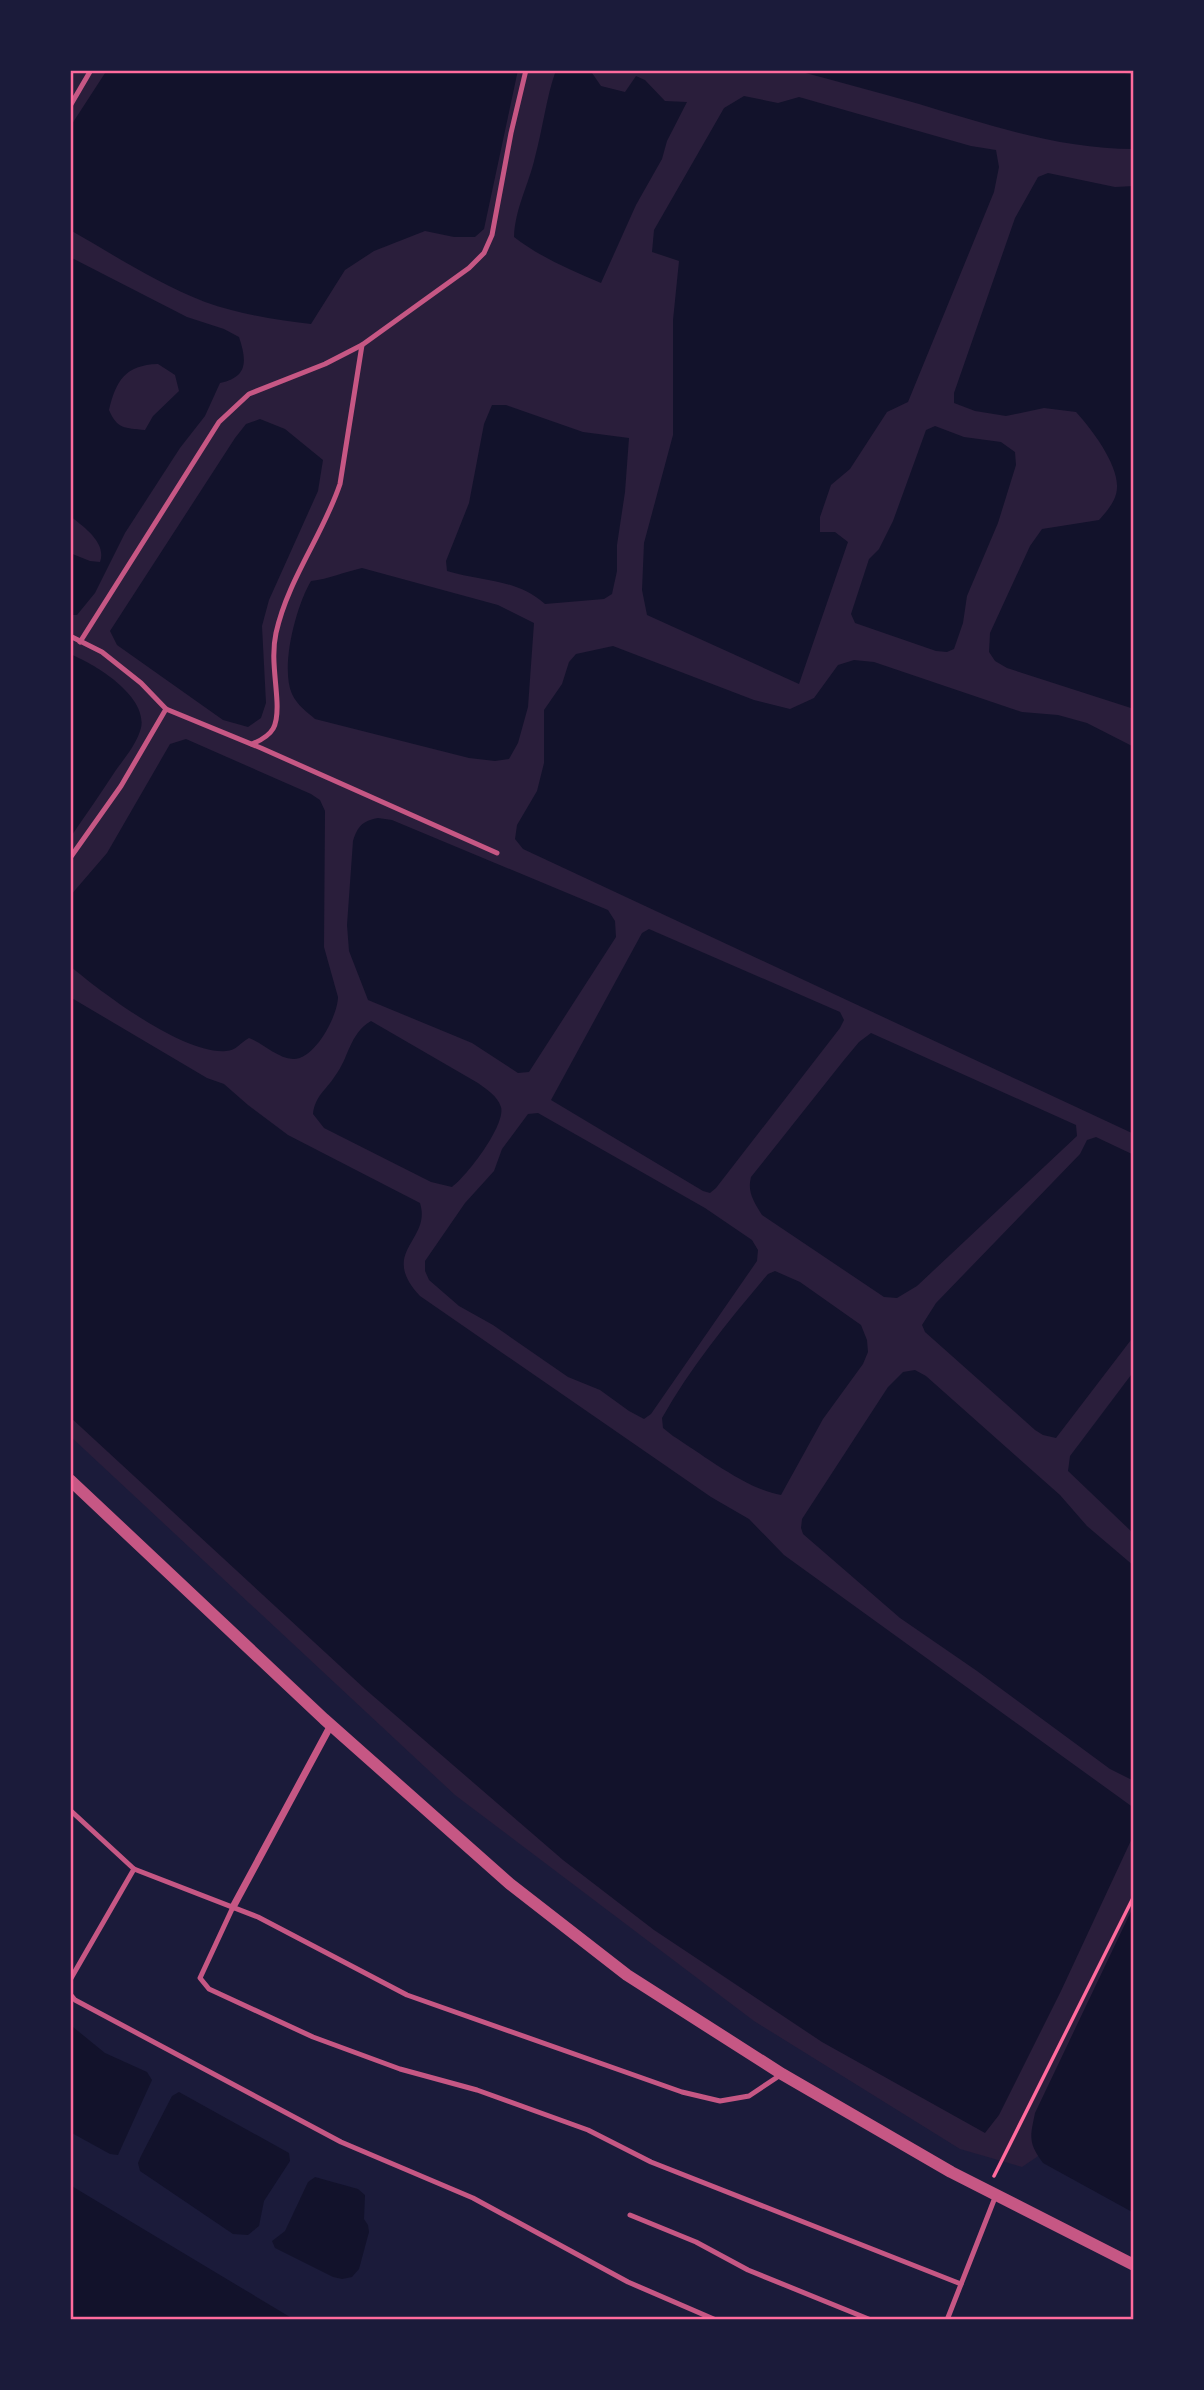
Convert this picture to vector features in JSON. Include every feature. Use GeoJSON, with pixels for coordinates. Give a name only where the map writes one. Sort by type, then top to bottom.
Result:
{"type":"FeatureCollection","features":[{"type":"Feature","properties":{"kind":"street"},"geometry":{"type":"LineString","coordinates":[[70,1480],[331,1725],[510,1884],[627,1975],[782,2074],[951,2172],[1134,2264]]}},
{"type":"Feature","properties":{"kind":"street"},"geometry":{"type":"LineString","coordinates":[[233,1906],[331,1725]]}},
{"type":"Feature","properties":{"kind":"lane"},"geometry":{"type":"LineString","coordinates":[[70,106],[91,70]]}},
{"type":"Feature","properties":{"kind":"lane"},"geometry":{"type":"LineString","coordinates":[[80,642],[219,422],[234,407],[249,394],[362,345],[469,268],[484,253],[492,235],[526,70]]}},
{"type":"Feature","properties":{"kind":"lane"},"geometry":{"type":"LineString","coordinates":[[252,744],[268,737],[274,726],[277,714],[273,669],[276,635],[284,604],[334,502],[340,484],[362,345]]}},
{"type":"Feature","properties":{"kind":"lane"},"geometry":{"type":"LineString","coordinates":[[70,636],[102,652],[141,682],[166,709],[252,744],[497,853]]}},
{"type":"Feature","properties":{"kind":"lane"},"geometry":{"type":"LineString","coordinates":[[70,858],[121,786],[166,709]]}},
{"type":"Feature","properties":{"kind":"lane"},"geometry":{"type":"LineString","coordinates":[[70,1811],[134,1869],[258,1917],[407,1995],[682,2092],[720,2101],[749,2096],[782,2074]]}},
{"type":"Feature","properties":{"kind":"lane"},"geometry":{"type":"LineString","coordinates":[[70,1980],[134,1869]]}},
{"type":"Feature","properties":{"kind":"lane"},"geometry":{"type":"LineString","coordinates":[[233,1906],[200,1978],[209,1989],[325,2042],[400,2069],[477,2090],[588,2130],[650,2162],[961,2284]]}},
{"type":"Feature","properties":{"kind":"lane"},"geometry":{"type":"LineString","coordinates":[[70,1994],[75,2000],[341,2142],[473,2198],[628,2282],[716,2320]]}},
{"type":"Feature","properties":{"kind":"lane"},"geometry":{"type":"LineString","coordinates":[[947,2320],[991,2193]]}},
{"type":"Feature","properties":{"kind":"lane"},"geometry":{"type":"LineString","coordinates":[[630,2215],[696,2242],[748,2270],[871,2320]]}},
{"type":"Feature","properties":{"kind":"path"},"geometry":{"type":"LineString","coordinates":[[991,2193],[1134,1896]]}},
{"type":"Feature","properties":{"kind":"shaded area"},"geometry":{"type":"Polygon","coordinates":[[[70,70],[1134,70],[1134,1973],[1053,2146],[1022,2167],[960,2149],[754,2021],[455,1795],[70,1436],[70,70]]]}},
{"type":"Feature","properties":{"kind":"shaded area"},"geometry":{"type":"Polygon","coordinates":[[[107,70],[518,70],[484,229],[475,237],[454,237],[425,231],[374,251],[345,270],[311,324],[257,316],[205,302],[153,278],[70,230],[70,127],[107,70]]]}},
{"type":"Feature","properties":{"kind":"shaded area"},"geometry":{"type":"Polygon","coordinates":[[[556,70],[590,70],[601,86],[625,92],[636,76],[645,80],[665,101],[687,102],[601,283],[545,257],[514,237],[517,216],[538,146],[556,70]]]}},
{"type":"Feature","properties":{"kind":"shaded area"},"geometry":{"type":"Polygon","coordinates":[[[794,70],[1096,70],[1134,74],[1134,149],[1079,145],[1025,134],[794,70]]]}},
{"type":"Feature","properties":{"kind":"shaded area"},"geometry":{"type":"Polygon","coordinates":[[[744,96],[778,103],[799,97],[971,146],[996,150],[999,167],[994,192],[908,402],[887,412],[850,469],[831,485],[820,517],[820,532],[835,532],[848,542],[799,684],[647,615],[642,590],[644,543],[673,435],[673,320],[679,261],[652,252],[654,230],[724,108],[744,96]]]}},
{"type":"Feature","properties":{"kind":"shaded area"},"geometry":{"type":"Polygon","coordinates":[[[1048,173],[1115,187],[1134,186],[1134,709],[1007,668],[995,661],[989,652],[990,633],[1030,546],[1042,529],[1099,520],[1117,492],[1116,478],[1108,457],[1076,412],[1044,408],[1006,416],[975,411],[954,403],[954,393],[1015,218],[1038,177],[1048,173]]]}},
{"type":"Feature","properties":{"kind":"shaded area"},"geometry":{"type":"Polygon","coordinates":[[[70,257],[187,317],[239,337],[244,361],[236,377],[220,383],[205,416],[180,448],[125,533],[95,593],[77,615],[70,615],[70,553],[100,562],[101,555],[93,536],[70,516],[70,257]],[[158,364],[130,371],[119,383],[109,410],[115,421],[127,428],[145,430],[153,416],[179,391],[175,375],[158,364]]]}},
{"type":"Feature","properties":{"kind":"shaded area"},"geometry":{"type":"Polygon","coordinates":[[[492,405],[506,405],[583,432],[629,438],[617,545],[617,571],[612,594],[604,599],[545,604],[522,589],[447,571],[446,561],[469,503],[484,424],[492,405]]]}},
{"type":"Feature","properties":{"kind":"shaded area"},"geometry":{"type":"Polygon","coordinates":[[[260,419],[285,429],[323,460],[318,491],[269,600],[262,626],[266,703],[261,718],[248,727],[223,720],[117,645],[110,631],[235,438],[246,424],[260,419]]]}},
{"type":"Feature","properties":{"kind":"shaded area"},"geometry":{"type":"Polygon","coordinates":[[[935,426],[964,437],[1001,442],[1015,452],[1016,465],[998,523],[967,596],[963,623],[954,649],[947,652],[936,651],[855,623],[851,614],[869,559],[879,549],[893,521],[926,430],[935,426]]]}},
{"type":"Feature","properties":{"kind":"shaded area"},"geometry":{"type":"Polygon","coordinates":[[[362,568],[498,605],[534,623],[528,707],[518,743],[509,759],[495,761],[469,758],[315,719],[297,702],[289,682],[289,653],[295,621],[305,592],[311,581],[362,568]]]}},
{"type":"Feature","properties":{"kind":"shaded area"},"geometry":{"type":"Polygon","coordinates":[[[613,646],[754,700],[790,709],[814,698],[838,665],[854,660],[874,662],[1022,712],[1058,715],[1087,723],[1134,747],[1134,1134],[523,849],[515,839],[517,825],[537,791],[544,763],[544,710],[562,684],[569,662],[576,654],[613,646]]]}},
{"type":"Feature","properties":{"kind":"shaded area"},"geometry":{"type":"Polygon","coordinates":[[[70,654],[105,673],[128,693],[141,716],[141,728],[130,750],[70,838],[70,654]]]}},
{"type":"Feature","properties":{"kind":"shaded area"},"geometry":{"type":"Polygon","coordinates":[[[186,739],[311,794],[320,800],[325,811],[324,947],[338,997],[330,1025],[324,1035],[317,1045],[301,1057],[293,1059],[281,1056],[249,1038],[230,1051],[209,1050],[188,1043],[122,1006],[70,966],[70,896],[107,853],[170,744],[186,739]]]}},
{"type":"Feature","properties":{"kind":"shaded area"},"geometry":{"type":"Polygon","coordinates":[[[378,818],[392,820],[608,910],[615,921],[616,937],[529,1072],[518,1073],[472,1043],[368,1000],[349,951],[347,925],[353,841],[361,825],[378,818]]]}},
{"type":"Feature","properties":{"kind":"shaded area"},"geometry":{"type":"Polygon","coordinates":[[[649,929],[840,1012],[844,1020],[710,1193],[551,1100],[642,933],[649,929]]]}},
{"type":"Feature","properties":{"kind":"shaded area"},"geometry":{"type":"Polygon","coordinates":[[[70,997],[207,1078],[224,1084],[288,1135],[420,1203],[422,1216],[405,1257],[404,1268],[408,1281],[420,1296],[711,1497],[749,1519],[784,1555],[1134,1808],[1134,1834],[1061,1991],[999,2115],[985,2133],[822,2042],[654,1930],[563,1860],[365,1689],[70,1417],[70,997]]]}},
{"type":"Feature","properties":{"kind":"shaded area"},"geometry":{"type":"Polygon","coordinates":[[[371,1021],[478,1083],[497,1099],[501,1107],[498,1126],[492,1137],[467,1172],[452,1187],[431,1182],[324,1128],[313,1114],[318,1098],[340,1069],[354,1039],[371,1021]]]}},
{"type":"Feature","properties":{"kind":"shaded area"},"geometry":{"type":"Polygon","coordinates":[[[871,1033],[1076,1125],[1077,1136],[917,1286],[897,1298],[884,1297],[762,1215],[750,1187],[751,1177],[859,1042],[871,1033]]]}},
{"type":"Feature","properties":{"kind":"shaded area"},"geometry":{"type":"Polygon","coordinates":[[[538,1113],[705,1208],[752,1240],[758,1250],[757,1261],[651,1414],[644,1419],[600,1390],[568,1377],[493,1325],[459,1306],[429,1280],[425,1271],[425,1261],[465,1203],[494,1171],[502,1149],[528,1114],[538,1113]]]}},
{"type":"Feature","properties":{"kind":"shaded area"},"geometry":{"type":"Polygon","coordinates":[[[1096,1137],[1134,1155],[1134,1336],[1056,1438],[1035,1430],[925,1332],[922,1325],[936,1303],[1080,1154],[1087,1140],[1096,1137]]]}},
{"type":"Feature","properties":{"kind":"shaded area"},"geometry":{"type":"Polygon","coordinates":[[[775,1271],[800,1282],[861,1325],[868,1352],[863,1364],[823,1419],[781,1495],[754,1486],[712,1462],[663,1428],[662,1418],[712,1343],[768,1274],[775,1271]]]}},
{"type":"Feature","properties":{"kind":"shaded area"},"geometry":{"type":"Polygon","coordinates":[[[915,1370],[926,1376],[1060,1495],[1087,1526],[1134,1566],[1134,1781],[1110,1769],[900,1618],[803,1534],[802,1519],[888,1387],[903,1372],[915,1370]]]}},
{"type":"Feature","properties":{"kind":"shaded area"},"geometry":{"type":"Polygon","coordinates":[[[1134,1371],[1134,1534],[1068,1471],[1070,1456],[1134,1371]]]}},
{"type":"Feature","properties":{"kind":"shaded area"},"geometry":{"type":"Polygon","coordinates":[[[1134,1905],[1134,2213],[1043,2163],[1035,2150],[1031,2134],[1035,2113],[1134,1905]]]}},
{"type":"Feature","properties":{"kind":"shaded area"},"geometry":{"type":"Polygon","coordinates":[[[73,2027],[105,2053],[147,2072],[152,2080],[118,2155],[110,2154],[70,2132],[70,2028],[73,2027]]]}},
{"type":"Feature","properties":{"kind":"shaded area"},"geometry":{"type":"Polygon","coordinates":[[[179,2092],[289,2153],[290,2161],[264,2201],[259,2226],[248,2235],[233,2234],[140,2171],[138,2163],[141,2156],[172,2096],[179,2092]]]}},
{"type":"Feature","properties":{"kind":"shaded area"},"geometry":{"type":"Polygon","coordinates":[[[315,2177],[358,2189],[365,2195],[364,2219],[369,2232],[359,2269],[352,2277],[333,2277],[275,2248],[272,2241],[285,2231],[308,2182],[315,2177]]]}},
{"type":"Feature","properties":{"kind":"shaded area"},"geometry":{"type":"Polygon","coordinates":[[[70,2185],[295,2320],[70,2320],[70,2185]]]}}]}
